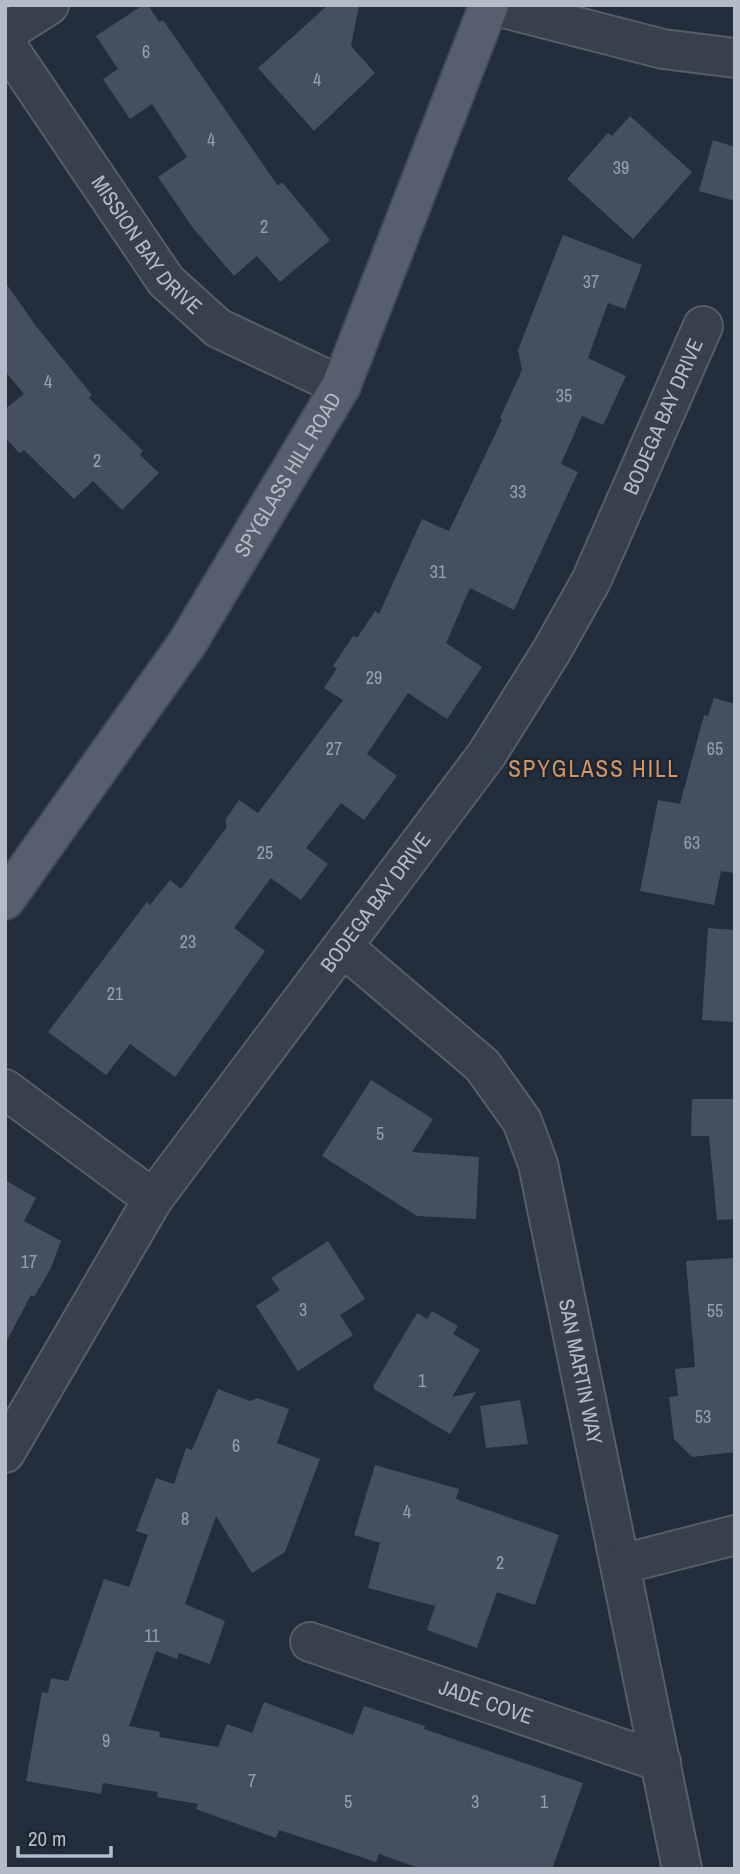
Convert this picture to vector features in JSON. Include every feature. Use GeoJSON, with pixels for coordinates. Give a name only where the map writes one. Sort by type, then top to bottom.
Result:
{"type":"FeatureCollection","features":[{"type":"Feature","properties":{"kind":"main road","name":"SPYGLASS HILL ROAD"},"geometry":{"type":"LineString","coordinates":[[5,900],[188,642],[341,386],[491,5]]}},
{"type":"Feature","properties":{"kind":"street"},"geometry":{"type":"LineString","coordinates":[[5,33],[48,5]]}},
{"type":"Feature","properties":{"kind":"street"},"geometry":{"type":"LineString","coordinates":[[491,5],[663,49],[735,58]]}},
{"type":"Feature","properties":{"kind":"street","name":"MISSION BAY DRIVE"},"geometry":{"type":"LineString","coordinates":[[5,43],[166,281],[218,328],[341,386]]}},
{"type":"Feature","properties":{"kind":"street","name":"BODEGA BAY DRIVE"},"geometry":{"type":"LineString","coordinates":[[5,1453],[153,1199],[487,754],[551,652],[591,581],[703,326]]}},
{"type":"Feature","properties":{"kind":"street","name":"SAN MARTIN WAY"},"geometry":{"type":"LineString","coordinates":[[343,947],[482,1065],[522,1121],[538,1164],[622,1564],[619,1564],[682,1869]]}},
{"type":"Feature","properties":{"kind":"street"},"geometry":{"type":"LineString","coordinates":[[5,1089],[153,1199]]}},
{"type":"Feature","properties":{"kind":"street"},"geometry":{"type":"LineString","coordinates":[[622,1564],[735,1535]]}},
{"type":"Feature","properties":{"kind":"street","name":"JADE COVE"},"geometry":{"type":"LineString","coordinates":[[310,1642],[661,1762]]}},
{"type":"Feature","properties":{"kind":"building"},"geometry":{"type":"Polygon","coordinates":[[[143,5],[148,5],[159,22],[163,20],[278,186],[282,182],[330,240],[280,282],[257,256],[234,276],[193,228],[158,177],[187,157],[152,104],[130,119],[103,79],[118,69],[96,36],[143,5]]]}},
{"type":"Feature","properties":{"kind":"building"},"geometry":{"type":"Polygon","coordinates":[[[328,5],[359,5],[351,46],[375,73],[314,131],[258,68],[328,5]]]}},
{"type":"Feature","properties":{"kind":"building"},"geometry":{"type":"Polygon","coordinates":[[[630,116],[692,172],[633,239],[567,179],[608,133],[612,136],[630,116]]]}},
{"type":"Feature","properties":{"kind":"building"},"geometry":{"type":"Polygon","coordinates":[[[713,140],[735,147],[735,201],[699,191],[713,140]]]}},
{"type":"Feature","properties":{"kind":"building"},"geometry":{"type":"Polygon","coordinates":[[[563,235],[642,265],[625,309],[608,303],[588,358],[626,376],[603,425],[582,416],[561,464],[578,472],[514,610],[470,588],[446,643],[482,667],[447,719],[408,693],[367,754],[397,776],[364,820],[341,803],[306,848],[328,864],[301,900],[271,878],[234,928],[265,951],[175,1077],[130,1044],[106,1075],[48,1032],[147,902],[150,905],[170,880],[181,889],[226,828],[226,819],[239,800],[258,813],[343,700],[324,688],[337,668],[333,666],[353,636],[357,638],[375,611],[379,614],[422,519],[449,531],[502,420],[500,418],[522,370],[518,350],[563,235]]]}},
{"type":"Feature","properties":{"kind":"building"},"geometry":{"type":"Polygon","coordinates":[[[5,282],[36,326],[92,395],[89,398],[143,451],[140,455],[159,473],[122,510],[93,481],[74,499],[24,450],[19,453],[5,437],[5,409],[24,394],[5,371],[5,282]]]}},
{"type":"Feature","properties":{"kind":"building"},"geometry":{"type":"Polygon","coordinates":[[[714,698],[735,704],[735,873],[721,871],[714,905],[640,891],[658,800],[680,804],[704,715],[708,716],[714,698]]]}},
{"type":"Feature","properties":{"kind":"building"},"geometry":{"type":"Polygon","coordinates":[[[708,928],[735,930],[735,1022],[702,1020],[708,928]]]}},
{"type":"Feature","properties":{"kind":"building"},"geometry":{"type":"Polygon","coordinates":[[[371,1080],[433,1119],[412,1152],[479,1157],[476,1219],[417,1216],[322,1156],[371,1080]]]}},
{"type":"Feature","properties":{"kind":"building"},"geometry":{"type":"Polygon","coordinates":[[[692,1099],[735,1099],[735,1219],[717,1220],[709,1136],[691,1136],[692,1099]]]}},
{"type":"Feature","properties":{"kind":"building"},"geometry":{"type":"Polygon","coordinates":[[[5,1180],[36,1198],[24,1221],[61,1241],[50,1270],[34,1297],[31,1295],[5,1344],[5,1180]]]}},
{"type":"Feature","properties":{"kind":"building"},"geometry":{"type":"Polygon","coordinates":[[[328,1241],[365,1299],[340,1315],[353,1335],[298,1371],[256,1306],[280,1290],[271,1278],[328,1241]]]}},
{"type":"Feature","properties":{"kind":"building"},"geometry":{"type":"Polygon","coordinates":[[[735,1258],[735,1452],[692,1457],[674,1439],[669,1397],[678,1396],[675,1369],[695,1367],[686,1261],[735,1258]]]}},
{"type":"Feature","properties":{"kind":"building"},"geometry":{"type":"Polygon","coordinates":[[[432,1311],[458,1326],[453,1334],[480,1350],[452,1397],[476,1392],[450,1434],[374,1389],[417,1313],[427,1319],[432,1311]]]}},
{"type":"Feature","properties":{"kind":"building"},"geometry":{"type":"Polygon","coordinates":[[[218,1389],[250,1401],[257,1398],[289,1409],[277,1443],[320,1459],[285,1552],[252,1573],[216,1516],[185,1604],[225,1621],[210,1664],[179,1653],[177,1659],[156,1651],[129,1726],[160,1732],[159,1737],[218,1747],[227,1724],[252,1733],[264,1702],[353,1735],[364,1706],[425,1726],[424,1729],[583,1783],[552,1869],[422,1869],[379,1854],[376,1862],[279,1830],[276,1838],[196,1809],[198,1804],[157,1797],[158,1792],[103,1783],[101,1794],[26,1781],[42,1692],[48,1693],[51,1678],[68,1681],[104,1579],[129,1587],[148,1535],[136,1531],[156,1478],[174,1484],[186,1448],[192,1450],[218,1389]]]}},
{"type":"Feature","properties":{"kind":"building"},"geometry":{"type":"Polygon","coordinates":[[[520,1400],[528,1444],[486,1448],[480,1406],[520,1400]]]}},
{"type":"Feature","properties":{"kind":"building"},"geometry":{"type":"Polygon","coordinates":[[[375,1465],[459,1489],[456,1499],[559,1535],[535,1605],[497,1592],[477,1648],[427,1630],[435,1606],[368,1588],[380,1543],[354,1535],[375,1465]]]}},
{"type":"Feature","properties":{"kind":"district","name":"SPYGLASS HILL"},"geometry":{"type":"Point","coordinates":[594,769]}}]}
